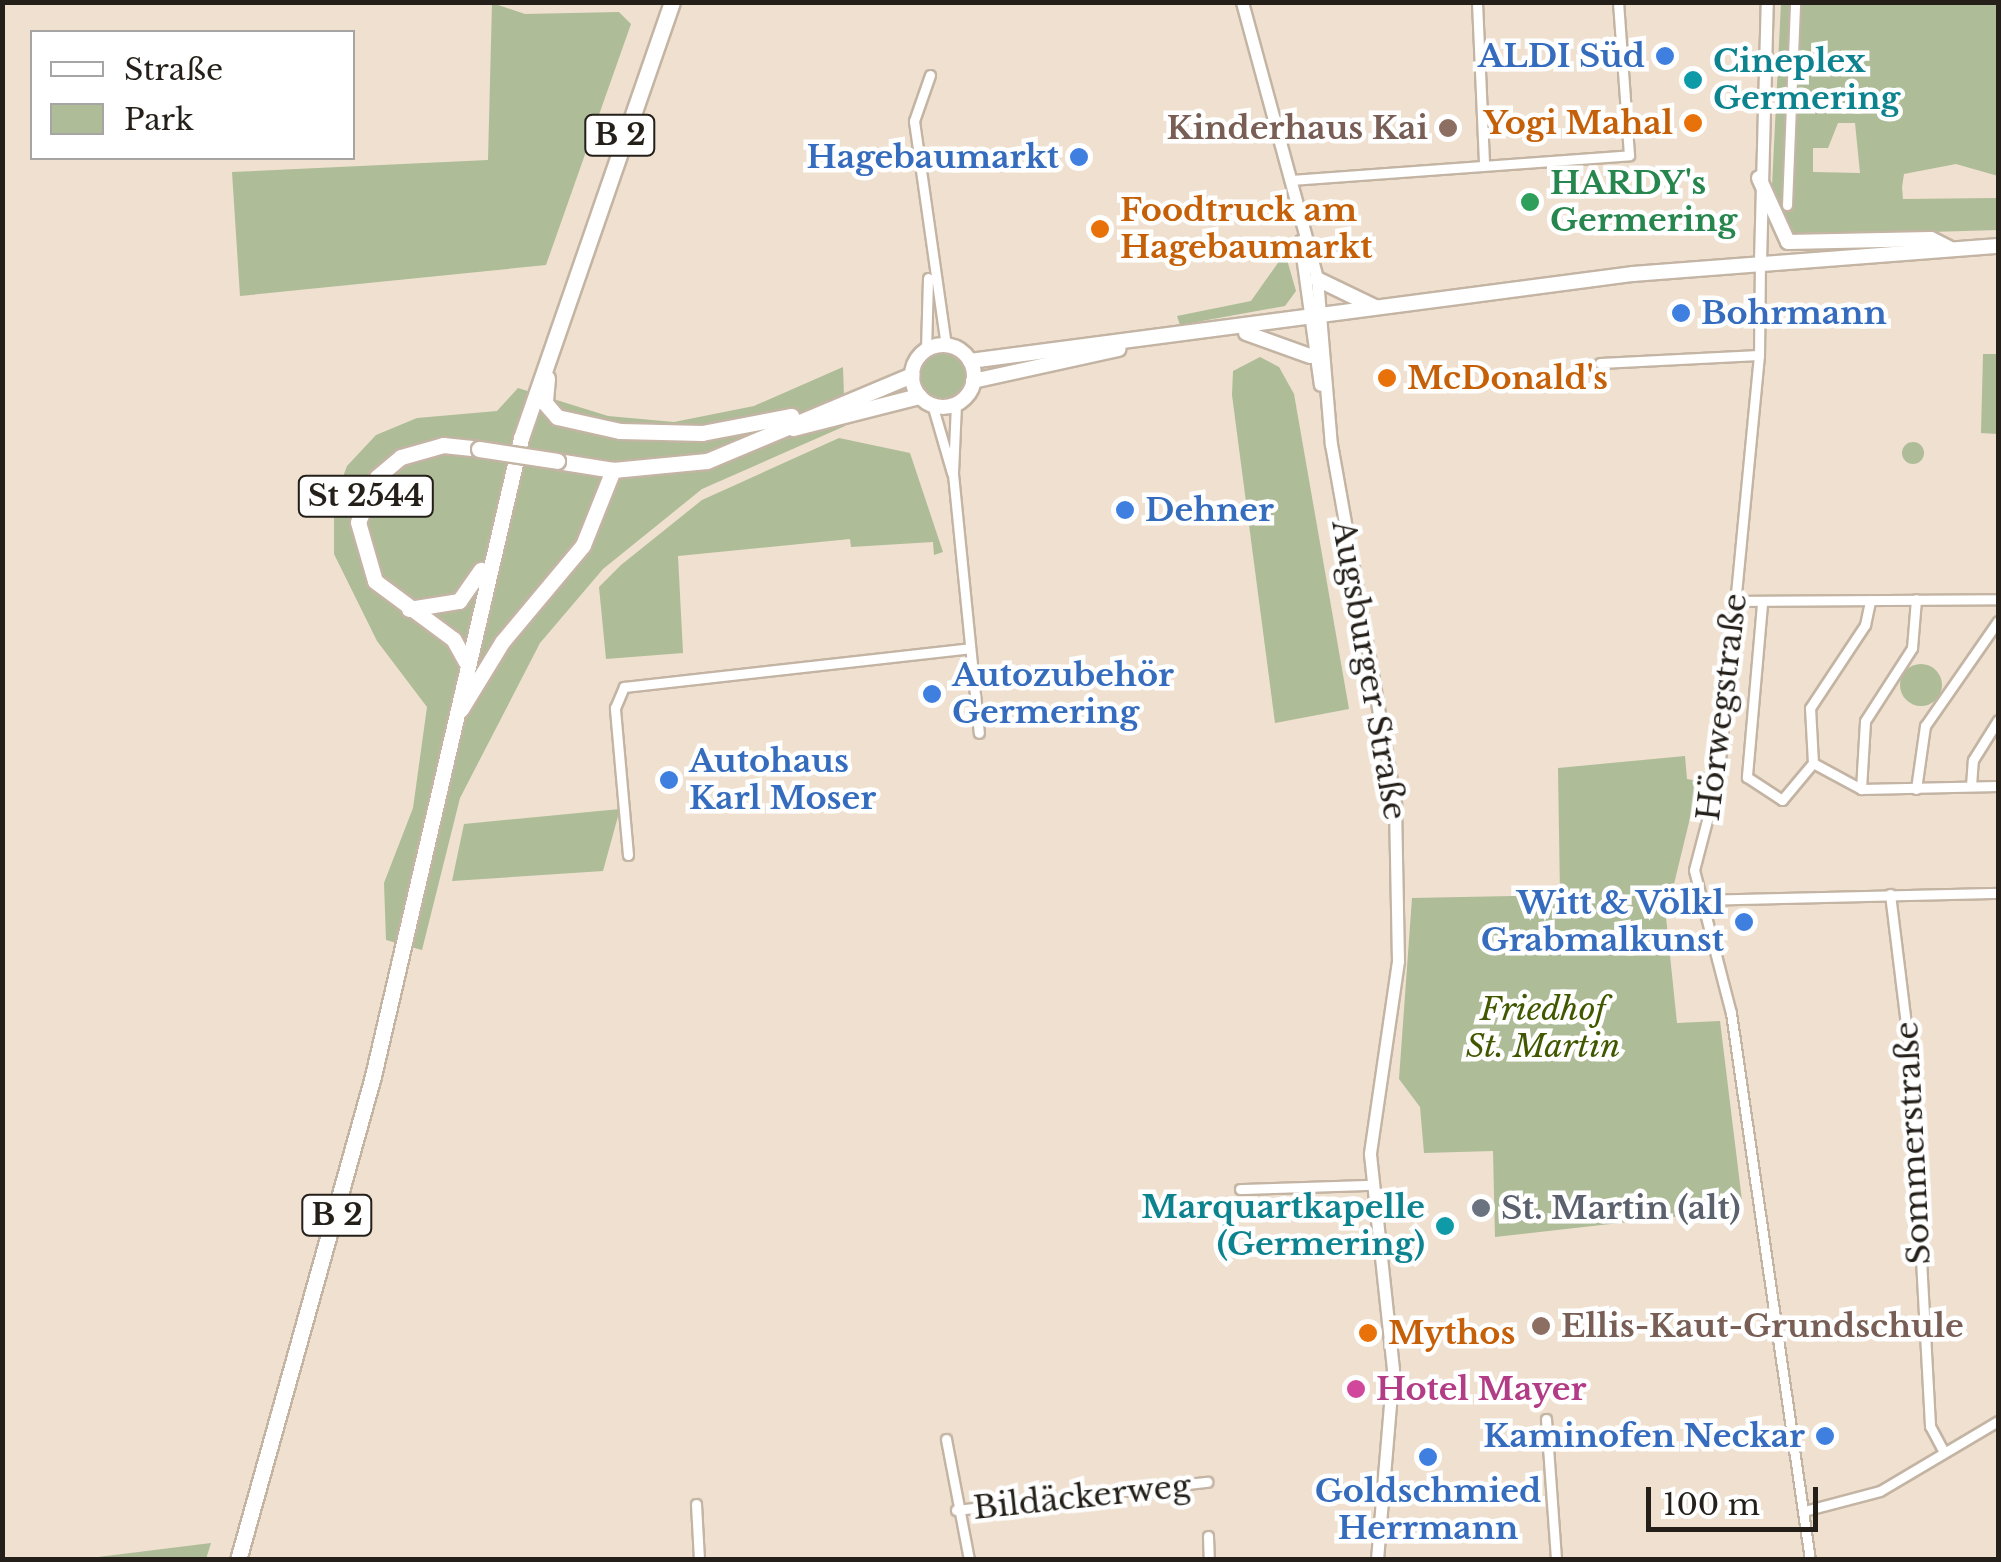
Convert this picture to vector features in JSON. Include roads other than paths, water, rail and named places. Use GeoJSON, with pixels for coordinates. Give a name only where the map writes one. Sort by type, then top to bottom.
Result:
{"type":"FeatureCollection","features":[{"type":"Feature","properties":{"kind":"main road","name":"B 2"},"geometry":{"type":"LineString","coordinates":[[238,1560],[373,1076],[488,566],[544,361],[672,2]]}},
{"type":"Feature","properties":{"kind":"main road"},"geometry":{"type":"LineString","coordinates":[[1759,178],[1788,242],[1931,238],[1949,249]]}},
{"type":"Feature","properties":{"kind":"main road"},"geometry":{"type":"LineString","coordinates":[[926,400],[912,374],[926,350],[946,345],[970,362],[1134,345],[1381,308],[1760,261],[1998,246]]}},
{"type":"Feature","properties":{"kind":"main road"},"geometry":{"type":"LineString","coordinates":[[1317,279],[1381,308]]}},
{"type":"Feature","properties":{"kind":"main road"},"geometry":{"type":"LineString","coordinates":[[1236,331],[1281,339],[1310,356]]}},
{"type":"Feature","properties":{"kind":"main road"},"geometry":{"type":"LineString","coordinates":[[956,404],[973,381],[1134,345]]}},
{"type":"Feature","properties":{"kind":"main road"},"geometry":{"type":"LineString","coordinates":[[544,361],[545,403],[583,425],[673,435],[810,412]]}},
{"type":"Feature","properties":{"kind":"main road"},"geometry":{"type":"LineString","coordinates":[[970,362],[973,381]]}},
{"type":"Feature","properties":{"kind":"main road","name":"St 2544"},"geometry":{"type":"LineString","coordinates":[[409,609],[362,556],[367,492],[418,450],[479,448],[613,470],[707,462],[810,412],[912,374]]}},
{"type":"Feature","properties":{"kind":"main road","name":"St 2544"},"geometry":{"type":"LineString","coordinates":[[774,432],[926,400],[956,404]]}},
{"type":"Feature","properties":{"kind":"main road"},"geometry":{"type":"LineString","coordinates":[[452,725],[502,642],[583,545],[613,470]]}},
{"type":"Feature","properties":{"kind":"main road"},"geometry":{"type":"LineString","coordinates":[[409,609],[458,601],[488,566]]}},
{"type":"Feature","properties":{"kind":"main road"},"geometry":{"type":"LineString","coordinates":[[409,609],[453,639],[466,662]]}},
{"type":"Feature","properties":{"kind":"street"},"geometry":{"type":"LineString","coordinates":[[1242,2],[1299,218]]}},
{"type":"Feature","properties":{"kind":"street"},"geometry":{"type":"LineString","coordinates":[[1476,2],[1484,163]]}},
{"type":"Feature","properties":{"kind":"street"},"geometry":{"type":"LineString","coordinates":[[1292,180],[1629,155],[1618,2]]}},
{"type":"Feature","properties":{"kind":"street"},"geometry":{"type":"LineString","coordinates":[[1760,261],[1759,178],[1768,2]]}},
{"type":"Feature","properties":{"kind":"street"},"geometry":{"type":"LineString","coordinates":[[1788,205],[1795,2]]}},
{"type":"Feature","properties":{"kind":"street"},"geometry":{"type":"LineString","coordinates":[[926,350],[928,265],[914,121],[930,76]]}},
{"type":"Feature","properties":{"kind":"street","name":"Augsburger Straße"},"geometry":{"type":"LineString","coordinates":[[1299,218],[1317,279],[1324,394],[1386,732],[1399,866],[1398,961],[1369,1185],[1392,1356],[1377,1560]]}},
{"type":"Feature","properties":{"kind":"street","name":"Augsburger Straße"},"geometry":{"type":"LineString","coordinates":[[1299,218],[1310,356],[1324,394]]}},
{"type":"Feature","properties":{"kind":"street","name":"Hörwegstraße"},"geometry":{"type":"LineString","coordinates":[[1760,261],[1760,355],[1712,821],[1694,870],[1732,1013],[1778,1374],[1808,1510],[1810,1560]]}},
{"type":"Feature","properties":{"kind":"street"},"geometry":{"type":"LineString","coordinates":[[928,265],[946,345]]}},
{"type":"Feature","properties":{"kind":"street"},"geometry":{"type":"LineString","coordinates":[[1600,363],[1760,355]]}},
{"type":"Feature","properties":{"kind":"street"},"geometry":{"type":"LineString","coordinates":[[926,400],[952,474]]}},
{"type":"Feature","properties":{"kind":"street"},"geometry":{"type":"LineString","coordinates":[[956,404],[952,474],[979,733]]}},
{"type":"Feature","properties":{"kind":"street"},"geometry":{"type":"LineString","coordinates":[[1861,788],[1864,721],[1912,648],[1916,599]]}},
{"type":"Feature","properties":{"kind":"street"},"geometry":{"type":"LineString","coordinates":[[1734,601],[1998,601]]}},
{"type":"Feature","properties":{"kind":"street"},"geometry":{"type":"LineString","coordinates":[[1762,604],[1745,774],[1782,800],[1813,763],[1810,708],[1865,625],[1870,601]]}},
{"type":"Feature","properties":{"kind":"street"},"geometry":{"type":"LineString","coordinates":[[1916,789],[1926,726],[1998,621]]}},
{"type":"Feature","properties":{"kind":"street"},"geometry":{"type":"LineString","coordinates":[[628,855],[615,708],[630,683],[970,648]]}},
{"type":"Feature","properties":{"kind":"street"},"geometry":{"type":"LineString","coordinates":[[1971,786],[1973,760],[1998,720]]}},
{"type":"Feature","properties":{"kind":"street"},"geometry":{"type":"LineString","coordinates":[[1813,763],[1861,788],[1998,786]]}},
{"type":"Feature","properties":{"kind":"street"},"geometry":{"type":"LineString","coordinates":[[1702,900],[1998,893]]}},
{"type":"Feature","properties":{"kind":"street","name":"Sommerstraße"},"geometry":{"type":"LineString","coordinates":[[1890,894],[1910,1056],[1930,1426],[1942,1449]]}},
{"type":"Feature","properties":{"kind":"street"},"geometry":{"type":"LineString","coordinates":[[1240,1189],[1369,1185]]}},
{"type":"Feature","properties":{"kind":"street"},"geometry":{"type":"LineString","coordinates":[[1546,1419],[1556,1560]]}},
{"type":"Feature","properties":{"kind":"street"},"geometry":{"type":"LineString","coordinates":[[1808,1510],[1880,1491],[1942,1449],[1998,1422]]}},
{"type":"Feature","properties":{"kind":"street"},"geometry":{"type":"LineString","coordinates":[[946,1439],[968,1560]]}},
{"type":"Feature","properties":{"kind":"street","name":"Bildäckerweg"},"geometry":{"type":"LineString","coordinates":[[956,1510],[1207,1482]]}},
{"type":"Feature","properties":{"kind":"street"},"geometry":{"type":"LineString","coordinates":[[696,1504],[699,1560]]}},
{"type":"Feature","properties":{"kind":"street"},"geometry":{"type":"LineString","coordinates":[[1208,1536],[1209,1560]]}},
{"type":"Feature","properties":{"kind":"place","name":"ALDI Süd"},"geometry":{"type":"Point","coordinates":[1665,56]}},
{"type":"Feature","properties":{"kind":"place","name":"Cineplex Germering"},"geometry":{"type":"Point","coordinates":[1693,80]}},
{"type":"Feature","properties":{"kind":"place","name":"Yogi Mahal"},"geometry":{"type":"Point","coordinates":[1693,123]}},
{"type":"Feature","properties":{"kind":"place","name":"Kinderhaus Kai"},"geometry":{"type":"Point","coordinates":[1448,128]}},
{"type":"Feature","properties":{"kind":"place","name":"Hagebaumarkt"},"geometry":{"type":"Point","coordinates":[1079,157]}},
{"type":"Feature","properties":{"kind":"place","name":"HARDY's Germering"},"geometry":{"type":"Point","coordinates":[1530,202]}},
{"type":"Feature","properties":{"kind":"place","name":"Foodtruck am Hagebaumarkt"},"geometry":{"type":"Point","coordinates":[1100,229]}},
{"type":"Feature","properties":{"kind":"place","name":"Bohrmann"},"geometry":{"type":"Point","coordinates":[1681,313]}},
{"type":"Feature","properties":{"kind":"place","name":"McDonald's"},"geometry":{"type":"Point","coordinates":[1387,378]}},
{"type":"Feature","properties":{"kind":"place","name":"Dehner"},"geometry":{"type":"Point","coordinates":[1125,510]}},
{"type":"Feature","properties":{"kind":"place","name":"Autozubehör Germering"},"geometry":{"type":"Point","coordinates":[932,694]}},
{"type":"Feature","properties":{"kind":"place","name":"Autohaus Karl Moser"},"geometry":{"type":"Point","coordinates":[669,780]}},
{"type":"Feature","properties":{"kind":"place","name":"Witt & Völkl Grabmalkunst"},"geometry":{"type":"Point","coordinates":[1744,922]}},
{"type":"Feature","properties":{"kind":"place","name":"St. Martin (alt)"},"geometry":{"type":"Point","coordinates":[1481,1208]}},
{"type":"Feature","properties":{"kind":"place","name":"Marquartkapelle (Germering)"},"geometry":{"type":"Point","coordinates":[1445,1226]}},
{"type":"Feature","properties":{"kind":"place","name":"Ellis-Kaut-Grundschule"},"geometry":{"type":"Point","coordinates":[1541,1326]}},
{"type":"Feature","properties":{"kind":"place","name":"Mythos"},"geometry":{"type":"Point","coordinates":[1368,1333]}},
{"type":"Feature","properties":{"kind":"place","name":"Hotel Mayer"},"geometry":{"type":"Point","coordinates":[1356,1389]}},
{"type":"Feature","properties":{"kind":"place","name":"Kaminofen Neckar"},"geometry":{"type":"Point","coordinates":[1825,1436]}},
{"type":"Feature","properties":{"kind":"place","name":"Goldschmied Herrmann"},"geometry":{"type":"Point","coordinates":[1428,1457]}},
{"type":"Feature","properties":{"kind":"park label","name":"Friedhof St. Martin"},"geometry":{"type":"Point","coordinates":[1543,1028]}}]}
